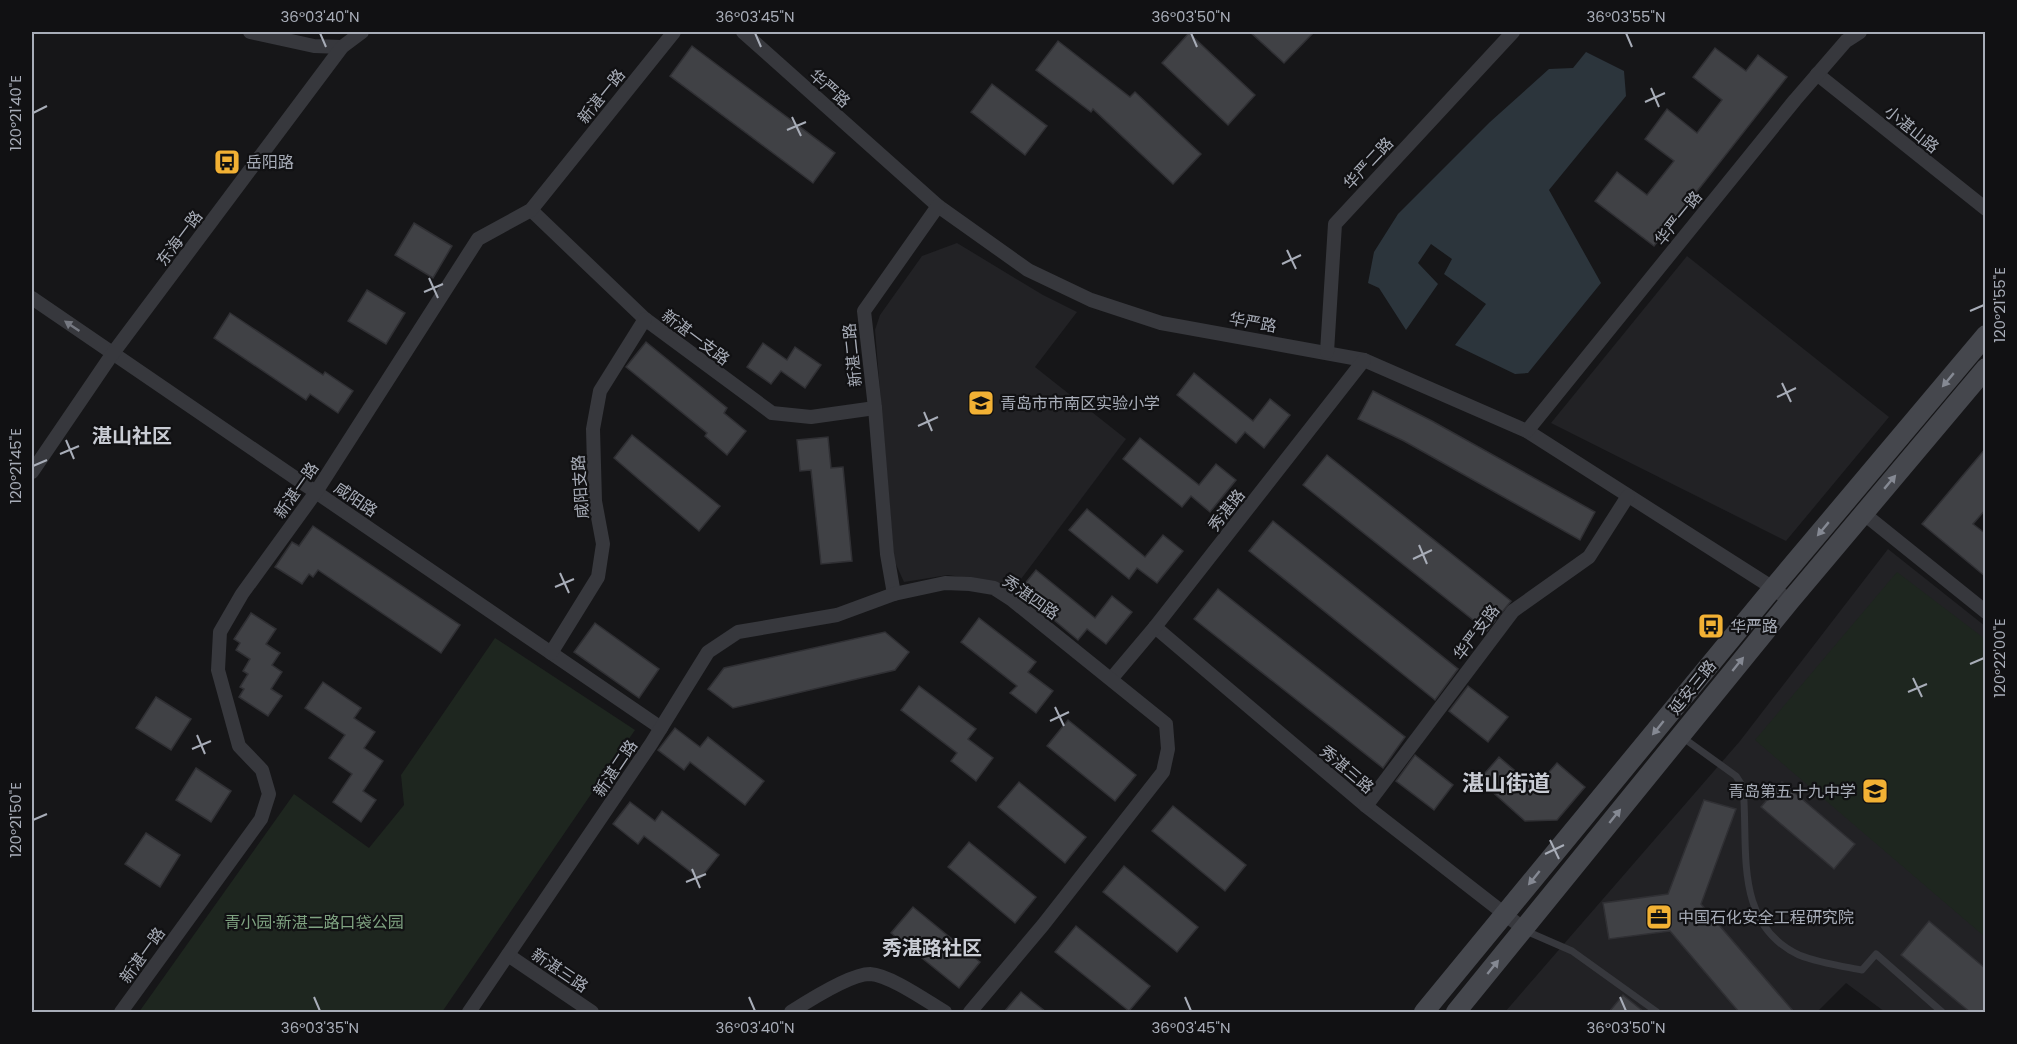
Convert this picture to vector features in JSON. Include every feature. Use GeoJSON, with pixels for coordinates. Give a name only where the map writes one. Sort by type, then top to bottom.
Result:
{"type":"FeatureCollection","features":[{"type":"Feature","properties":{"kind":"main road","name":"延安三路"},"geometry":{"type":"LineString","coordinates":[[1424,1012],[1773,588],[1986,335]]}},
{"type":"Feature","properties":{"kind":"main road","name":"延安三路"},"geometry":{"type":"LineString","coordinates":[[1456,1012],[1790,601],[1986,368]]}},
{"type":"Feature","properties":{"kind":"street"},"geometry":{"type":"LineString","coordinates":[[250,32],[314,46],[342,47]]}},
{"type":"Feature","properties":{"kind":"street","name":"东海一路"},"geometry":{"type":"LineString","coordinates":[[32,472],[113,354],[342,47],[362,32]]}},
{"type":"Feature","properties":{"kind":"street","name":"新湛一路"},"geometry":{"type":"LineString","coordinates":[[121,1012],[261,819],[268,794],[262,770],[239,746],[218,670],[220,632],[242,594],[316,492],[478,239],[531,210],[674,32]]}},
{"type":"Feature","properties":{"kind":"street","name":"华严路"},"geometry":{"type":"LineString","coordinates":[[743,32],[938,206],[1028,270],[1091,300],[1161,322],[1364,360],[1527,431],[1790,601]]}},
{"type":"Feature","properties":{"kind":"street","name":"华严二路"},"geometry":{"type":"LineString","coordinates":[[1327,352],[1335,224],[1513,32]]}},
{"type":"Feature","properties":{"kind":"street","name":"华严一路"},"geometry":{"type":"LineString","coordinates":[[1527,431],[1817,74],[1846,41],[1860,32]]}},
{"type":"Feature","properties":{"kind":"street","name":"小湛山路"},"geometry":{"type":"LineString","coordinates":[[1817,74],[1986,209]]}},
{"type":"Feature","properties":{"kind":"street","name":"新湛二路"},"geometry":{"type":"LineString","coordinates":[[894,594],[887,554],[875,408],[864,311],[938,206]]}},
{"type":"Feature","properties":{"kind":"street","name":"新湛一支路"},"geometry":{"type":"LineString","coordinates":[[531,210],[645,319],[772,413],[811,417],[875,408]]}},
{"type":"Feature","properties":{"kind":"street","name":"咸阳路"},"geometry":{"type":"LineString","coordinates":[[32,298],[661,728]]}},
{"type":"Feature","properties":{"kind":"street","name":"咸阳支路"},"geometry":{"type":"LineString","coordinates":[[551,653],[598,577],[603,544],[595,501],[593,429],[600,391],[645,319]]}},
{"type":"Feature","properties":{"kind":"street","name":"秀湛路"},"geometry":{"type":"LineString","coordinates":[[1112,678],[1155,627],[1364,360]]}},
{"type":"Feature","properties":{"kind":"street","name":"华严支路"},"geometry":{"type":"LineString","coordinates":[[1366,806],[1513,611],[1589,557],[1628,496]]}},
{"type":"Feature","properties":{"kind":"street"},"geometry":{"type":"LineString","coordinates":[[1863,513],[1986,612]]}},
{"type":"Feature","properties":{"kind":"street","name":"秀湛四路"},"geometry":{"type":"LineString","coordinates":[[837,615],[894,594],[945,583],[994,588],[1112,678],[1166,723],[1168,749],[1163,772],[1043,926],[970,1012]]}},
{"type":"Feature","properties":{"kind":"street","name":"新湛二路"},"geometry":{"type":"LineString","coordinates":[[469,1012],[661,728],[708,652],[738,632],[837,615]]}},
{"type":"Feature","properties":{"kind":"street","name":"秀湛三路"},"geometry":{"type":"LineString","coordinates":[[1155,627],[1366,806],[1524,930]]}},
{"type":"Feature","properties":{"kind":"street","name":"新湛三路"},"geometry":{"type":"LineString","coordinates":[[508,955],[592,1012]]}},
{"type":"Feature","properties":{"kind":"street"},"geometry":{"type":"LineString","coordinates":[[791,1012],[815,996],[847,980],[870,974],[902,986],[945,1012]]}},
{"type":"Feature","properties":{"kind":"lane"},"geometry":{"type":"LineString","coordinates":[[1680,736],[1736,776],[1743,787],[1748,885],[1760,920],[1772,934],[1786,947],[1822,963],[1862,970],[1876,954],[1942,1012]]}},
{"type":"Feature","properties":{"kind":"lane"},"geometry":{"type":"LineString","coordinates":[[1524,930],[1572,951],[1657,1012]]}},
{"type":"Feature","properties":{"kind":"shaded area"},"geometry":{"type":"Polygon","coordinates":[[[1586,52],[1624,71],[1626,96],[1549,190],[1601,283],[1528,373],[1515,374],[1455,345],[1486,304],[1444,274],[1452,259],[1431,244],[1418,263],[1438,284],[1406,330],[1379,288],[1368,283],[1374,252],[1398,214],[1490,122],[1549,69],[1573,68],[1586,52]]]}},
{"type":"Feature","properties":{"kind":"shaded area","name":"青岛市市南区实验小学"},"geometry":{"type":"Polygon","coordinates":[[[957,243],[1043,295],[1077,312],[1035,367],[1126,439],[1012,591],[992,582],[948,575],[904,582],[894,560],[875,330],[880,315],[922,256],[957,243]]]}},
{"type":"Feature","properties":{"kind":"shaded area"},"geometry":{"type":"Polygon","coordinates":[[[1687,256],[1889,417],[1786,541],[1551,423],[1687,256]]]}},
{"type":"Feature","properties":{"kind":"shaded area"},"geometry":{"type":"Polygon","coordinates":[[[1888,549],[1985,626],[1985,1012],[1885,1012],[1846,983],[1817,1012],[1505,1012],[1740,741],[1888,549]]]}},
{"type":"Feature","properties":{"kind":"green space","name":"青岛第五十九中学"},"geometry":{"type":"Polygon","coordinates":[[[1897,572],[1985,639],[1985,937],[1755,740],[1897,572]]]}},
{"type":"Feature","properties":{"kind":"green space","name":"青小园·新湛二路口袋公园"},"geometry":{"type":"Polygon","coordinates":[[[495,638],[635,730],[442,1012],[139,1012],[294,794],[369,848],[404,805],[401,775],[495,638]]]}},
{"type":"Feature","properties":{"kind":"building"},"geometry":{"type":"Polygon","coordinates":[[[1250,32],[1314,32],[1284,63],[1250,32]]]}},
{"type":"Feature","properties":{"kind":"building"},"geometry":{"type":"Polygon","coordinates":[[[1189,33],[1255,95],[1228,125],[1162,63],[1189,33]]]}},
{"type":"Feature","properties":{"kind":"building"},"geometry":{"type":"Polygon","coordinates":[[[1058,41],[1130,97],[1135,92],[1201,154],[1173,184],[1093,109],[1091,112],[1036,70],[1058,41]]]}},
{"type":"Feature","properties":{"kind":"building"},"geometry":{"type":"Polygon","coordinates":[[[692,46],[835,153],[813,183],[670,76],[692,46]]]}},
{"type":"Feature","properties":{"kind":"building"},"geometry":{"type":"Polygon","coordinates":[[[1715,48],[1746,71],[1758,55],[1787,77],[1654,246],[1595,201],[1617,172],[1647,195],[1674,161],[1645,139],[1667,109],[1697,133],[1722,100],[1693,77],[1715,48]]]}},
{"type":"Feature","properties":{"kind":"building"},"geometry":{"type":"Polygon","coordinates":[[[992,84],[1047,126],[1025,155],[971,112],[992,84]]]}},
{"type":"Feature","properties":{"kind":"building"},"geometry":{"type":"Polygon","coordinates":[[[414,223],[452,246],[433,278],[395,255],[414,223]]]}},
{"type":"Feature","properties":{"kind":"building"},"geometry":{"type":"Polygon","coordinates":[[[367,290],[405,313],[386,344],[348,321],[367,290]]]}},
{"type":"Feature","properties":{"kind":"building"},"geometry":{"type":"Polygon","coordinates":[[[230,313],[323,375],[325,372],[353,391],[338,413],[310,394],[306,400],[214,338],[230,313]]]}},
{"type":"Feature","properties":{"kind":"building"},"geometry":{"type":"Polygon","coordinates":[[[646,342],[727,408],[724,413],[746,431],[727,455],[705,436],[707,433],[626,367],[646,342]]]}},
{"type":"Feature","properties":{"kind":"building"},"geometry":{"type":"Polygon","coordinates":[[[763,343],[787,360],[795,347],[821,365],[805,388],[781,371],[771,384],[747,367],[763,343]]]}},
{"type":"Feature","properties":{"kind":"building"},"geometry":{"type":"Polygon","coordinates":[[[1194,373],[1253,421],[1270,399],[1290,415],[1264,448],[1245,432],[1236,443],[1177,395],[1194,373]]]}},
{"type":"Feature","properties":{"kind":"building"},"geometry":{"type":"Polygon","coordinates":[[[1373,391],[1432,421],[1595,512],[1580,540],[1404,441],[1358,419],[1373,391]]]}},
{"type":"Feature","properties":{"kind":"building"},"geometry":{"type":"Polygon","coordinates":[[[632,435],[720,506],[699,531],[614,458],[632,435]]]}},
{"type":"Feature","properties":{"kind":"building"},"geometry":{"type":"Polygon","coordinates":[[[828,437],[831,468],[843,467],[852,561],[821,564],[811,470],[800,471],[797,440],[828,437]]]}},
{"type":"Feature","properties":{"kind":"building"},"geometry":{"type":"Polygon","coordinates":[[[1140,438],[1199,485],[1216,464],[1236,480],[1210,512],[1191,496],[1182,507],[1123,459],[1140,438]]]}},
{"type":"Feature","properties":{"kind":"building"},"geometry":{"type":"Polygon","coordinates":[[[1986,448],[1986,509],[1973,524],[1986,534],[1986,577],[1922,524],[1986,448]]]}},
{"type":"Feature","properties":{"kind":"building"},"geometry":{"type":"Polygon","coordinates":[[[1327,455],[1511,601],[1487,631],[1303,485],[1327,455]]]}},
{"type":"Feature","properties":{"kind":"building"},"geometry":{"type":"Polygon","coordinates":[[[1087,509],[1145,557],[1163,535],[1183,551],[1157,583],[1137,568],[1129,579],[1069,530],[1087,509]]]}},
{"type":"Feature","properties":{"kind":"building"},"geometry":{"type":"Polygon","coordinates":[[[1273,521],[1458,669],[1435,700],[1249,551],[1273,521]]]}},
{"type":"Feature","properties":{"kind":"building"},"geometry":{"type":"Polygon","coordinates":[[[313,526],[460,625],[441,653],[318,570],[313,577],[309,574],[302,584],[275,567],[292,542],[299,546],[313,526]]]}},
{"type":"Feature","properties":{"kind":"building"},"geometry":{"type":"Polygon","coordinates":[[[1036,570],[1095,618],[1112,596],[1132,612],[1106,644],[1087,629],[1078,640],[1019,591],[1036,570]]]}},
{"type":"Feature","properties":{"kind":"building"},"geometry":{"type":"Polygon","coordinates":[[[1218,589],[1405,737],[1383,768],[1194,619],[1218,589]]]}},
{"type":"Feature","properties":{"kind":"building"},"geometry":{"type":"Polygon","coordinates":[[[251,613],[276,629],[266,644],[280,653],[272,665],[282,672],[271,689],[282,696],[268,716],[239,697],[244,689],[240,687],[248,674],[243,671],[250,659],[236,650],[240,643],[234,639],[251,613]]]}},
{"type":"Feature","properties":{"kind":"building"},"geometry":{"type":"Polygon","coordinates":[[[979,618],[1036,662],[1028,672],[1053,691],[1036,713],[1010,693],[1017,686],[961,642],[979,618]]]}},
{"type":"Feature","properties":{"kind":"building"},"geometry":{"type":"Polygon","coordinates":[[[595,623],[659,669],[639,698],[574,652],[595,623]]]}},
{"type":"Feature","properties":{"kind":"building"},"geometry":{"type":"Polygon","coordinates":[[[885,632],[909,652],[895,670],[733,708],[708,689],[724,668],[885,632]]]}},
{"type":"Feature","properties":{"kind":"building"},"geometry":{"type":"Polygon","coordinates":[[[323,682],[361,708],[354,718],[375,732],[364,748],[383,761],[363,791],[376,800],[361,822],[333,802],[352,774],[329,758],[345,735],[305,708],[323,682]]]}},
{"type":"Feature","properties":{"kind":"building"},"geometry":{"type":"Polygon","coordinates":[[[919,686],[976,729],[968,739],[993,758],[976,781],[951,761],[957,753],[901,710],[919,686]]]}},
{"type":"Feature","properties":{"kind":"building"},"geometry":{"type":"Polygon","coordinates":[[[1468,686],[1508,717],[1488,742],[1449,711],[1468,686]]]}},
{"type":"Feature","properties":{"kind":"building"},"geometry":{"type":"Polygon","coordinates":[[[156,697],[191,719],[171,750],[136,728],[156,697]]]}},
{"type":"Feature","properties":{"kind":"building"},"geometry":{"type":"Polygon","coordinates":[[[1068,720],[1136,775],[1115,801],[1047,746],[1068,720]]]}},
{"type":"Feature","properties":{"kind":"building"},"geometry":{"type":"Polygon","coordinates":[[[675,728],[700,747],[708,737],[764,781],[745,805],[690,762],[684,770],[658,750],[675,728]]]}},
{"type":"Feature","properties":{"kind":"building"},"geometry":{"type":"Polygon","coordinates":[[[1415,755],[1453,785],[1434,810],[1396,781],[1415,755]]]}},
{"type":"Feature","properties":{"kind":"building"},"geometry":{"type":"Polygon","coordinates":[[[1499,757],[1535,788],[1557,763],[1585,787],[1557,820],[1525,821],[1479,780],[1499,757]]]}},
{"type":"Feature","properties":{"kind":"building"},"geometry":{"type":"Polygon","coordinates":[[[196,768],[231,791],[211,822],[176,800],[196,768]]]}},
{"type":"Feature","properties":{"kind":"building"},"geometry":{"type":"Polygon","coordinates":[[[1019,782],[1086,837],[1065,863],[998,807],[1019,782]]]}},
{"type":"Feature","properties":{"kind":"building"},"geometry":{"type":"Polygon","coordinates":[[[1782,782],[1855,844],[1834,869],[1761,807],[1782,782]]]}},
{"type":"Feature","properties":{"kind":"building","name":"中国石化安全工程研究院"},"geometry":{"type":"Polygon","coordinates":[[[1704,800],[1736,809],[1701,904],[1794,1012],[1739,1012],[1670,931],[1609,939],[1603,903],[1668,894],[1704,800]]]}},
{"type":"Feature","properties":{"kind":"building"},"geometry":{"type":"Polygon","coordinates":[[[630,802],[655,821],[662,811],[719,855],[700,879],[644,836],[638,844],[613,824],[630,802]]]}},
{"type":"Feature","properties":{"kind":"building"},"geometry":{"type":"Polygon","coordinates":[[[1173,806],[1246,865],[1225,891],[1152,831],[1173,806]]]}},
{"type":"Feature","properties":{"kind":"building"},"geometry":{"type":"Polygon","coordinates":[[[146,833],[180,855],[160,887],[125,864],[146,833]]]}},
{"type":"Feature","properties":{"kind":"building"},"geometry":{"type":"Polygon","coordinates":[[[969,842],[1036,897],[1015,923],[948,867],[969,842]]]}},
{"type":"Feature","properties":{"kind":"building"},"geometry":{"type":"Polygon","coordinates":[[[1124,866],[1198,927],[1177,952],[1103,892],[1124,866]]]}},
{"type":"Feature","properties":{"kind":"building"},"geometry":{"type":"Polygon","coordinates":[[[913,907],[980,962],[959,988],[891,933],[913,907]]]}},
{"type":"Feature","properties":{"kind":"building"},"geometry":{"type":"Polygon","coordinates":[[[1929,921],[1986,969],[1986,1012],[1970,1012],[1901,955],[1929,921]]]}},
{"type":"Feature","properties":{"kind":"building"},"geometry":{"type":"Polygon","coordinates":[[[1076,926],[1150,986],[1129,1011],[1055,952],[1076,926]]]}},
{"type":"Feature","properties":{"kind":"building"},"geometry":{"type":"Polygon","coordinates":[[[1021,992],[1046,1012],[1004,1012],[1021,992]]]}},
{"type":"Feature","properties":{"kind":"building"},"geometry":{"type":"Polygon","coordinates":[[[1623,995],[1644,1012],[1609,1012],[1623,995]]]}},
{"type":"Feature","properties":{"kind":"place","name":"岳阳路"},"geometry":{"type":"Point","coordinates":[227,162]}},
{"type":"Feature","properties":{"kind":"place","name":"青岛市市南区实验小学"},"geometry":{"type":"Point","coordinates":[981,403]}},
{"type":"Feature","properties":{"kind":"place","name":"华严路"},"geometry":{"type":"Point","coordinates":[1711,626]}},
{"type":"Feature","properties":{"kind":"place","name":"青岛第五十九中学"},"geometry":{"type":"Point","coordinates":[1875,791]}},
{"type":"Feature","properties":{"kind":"place","name":"中国石化安全工程研究院"},"geometry":{"type":"Point","coordinates":[1659,917]}},
{"type":"Feature","properties":{"kind":"district","name":"湛山社区"},"geometry":{"type":"Point","coordinates":[132,436]}},
{"type":"Feature","properties":{"kind":"district","name":"湛山街道"},"geometry":{"type":"Point","coordinates":[1506,783]}},
{"type":"Feature","properties":{"kind":"district","name":"秀湛路社区"},"geometry":{"type":"Point","coordinates":[932,948]}}]}
